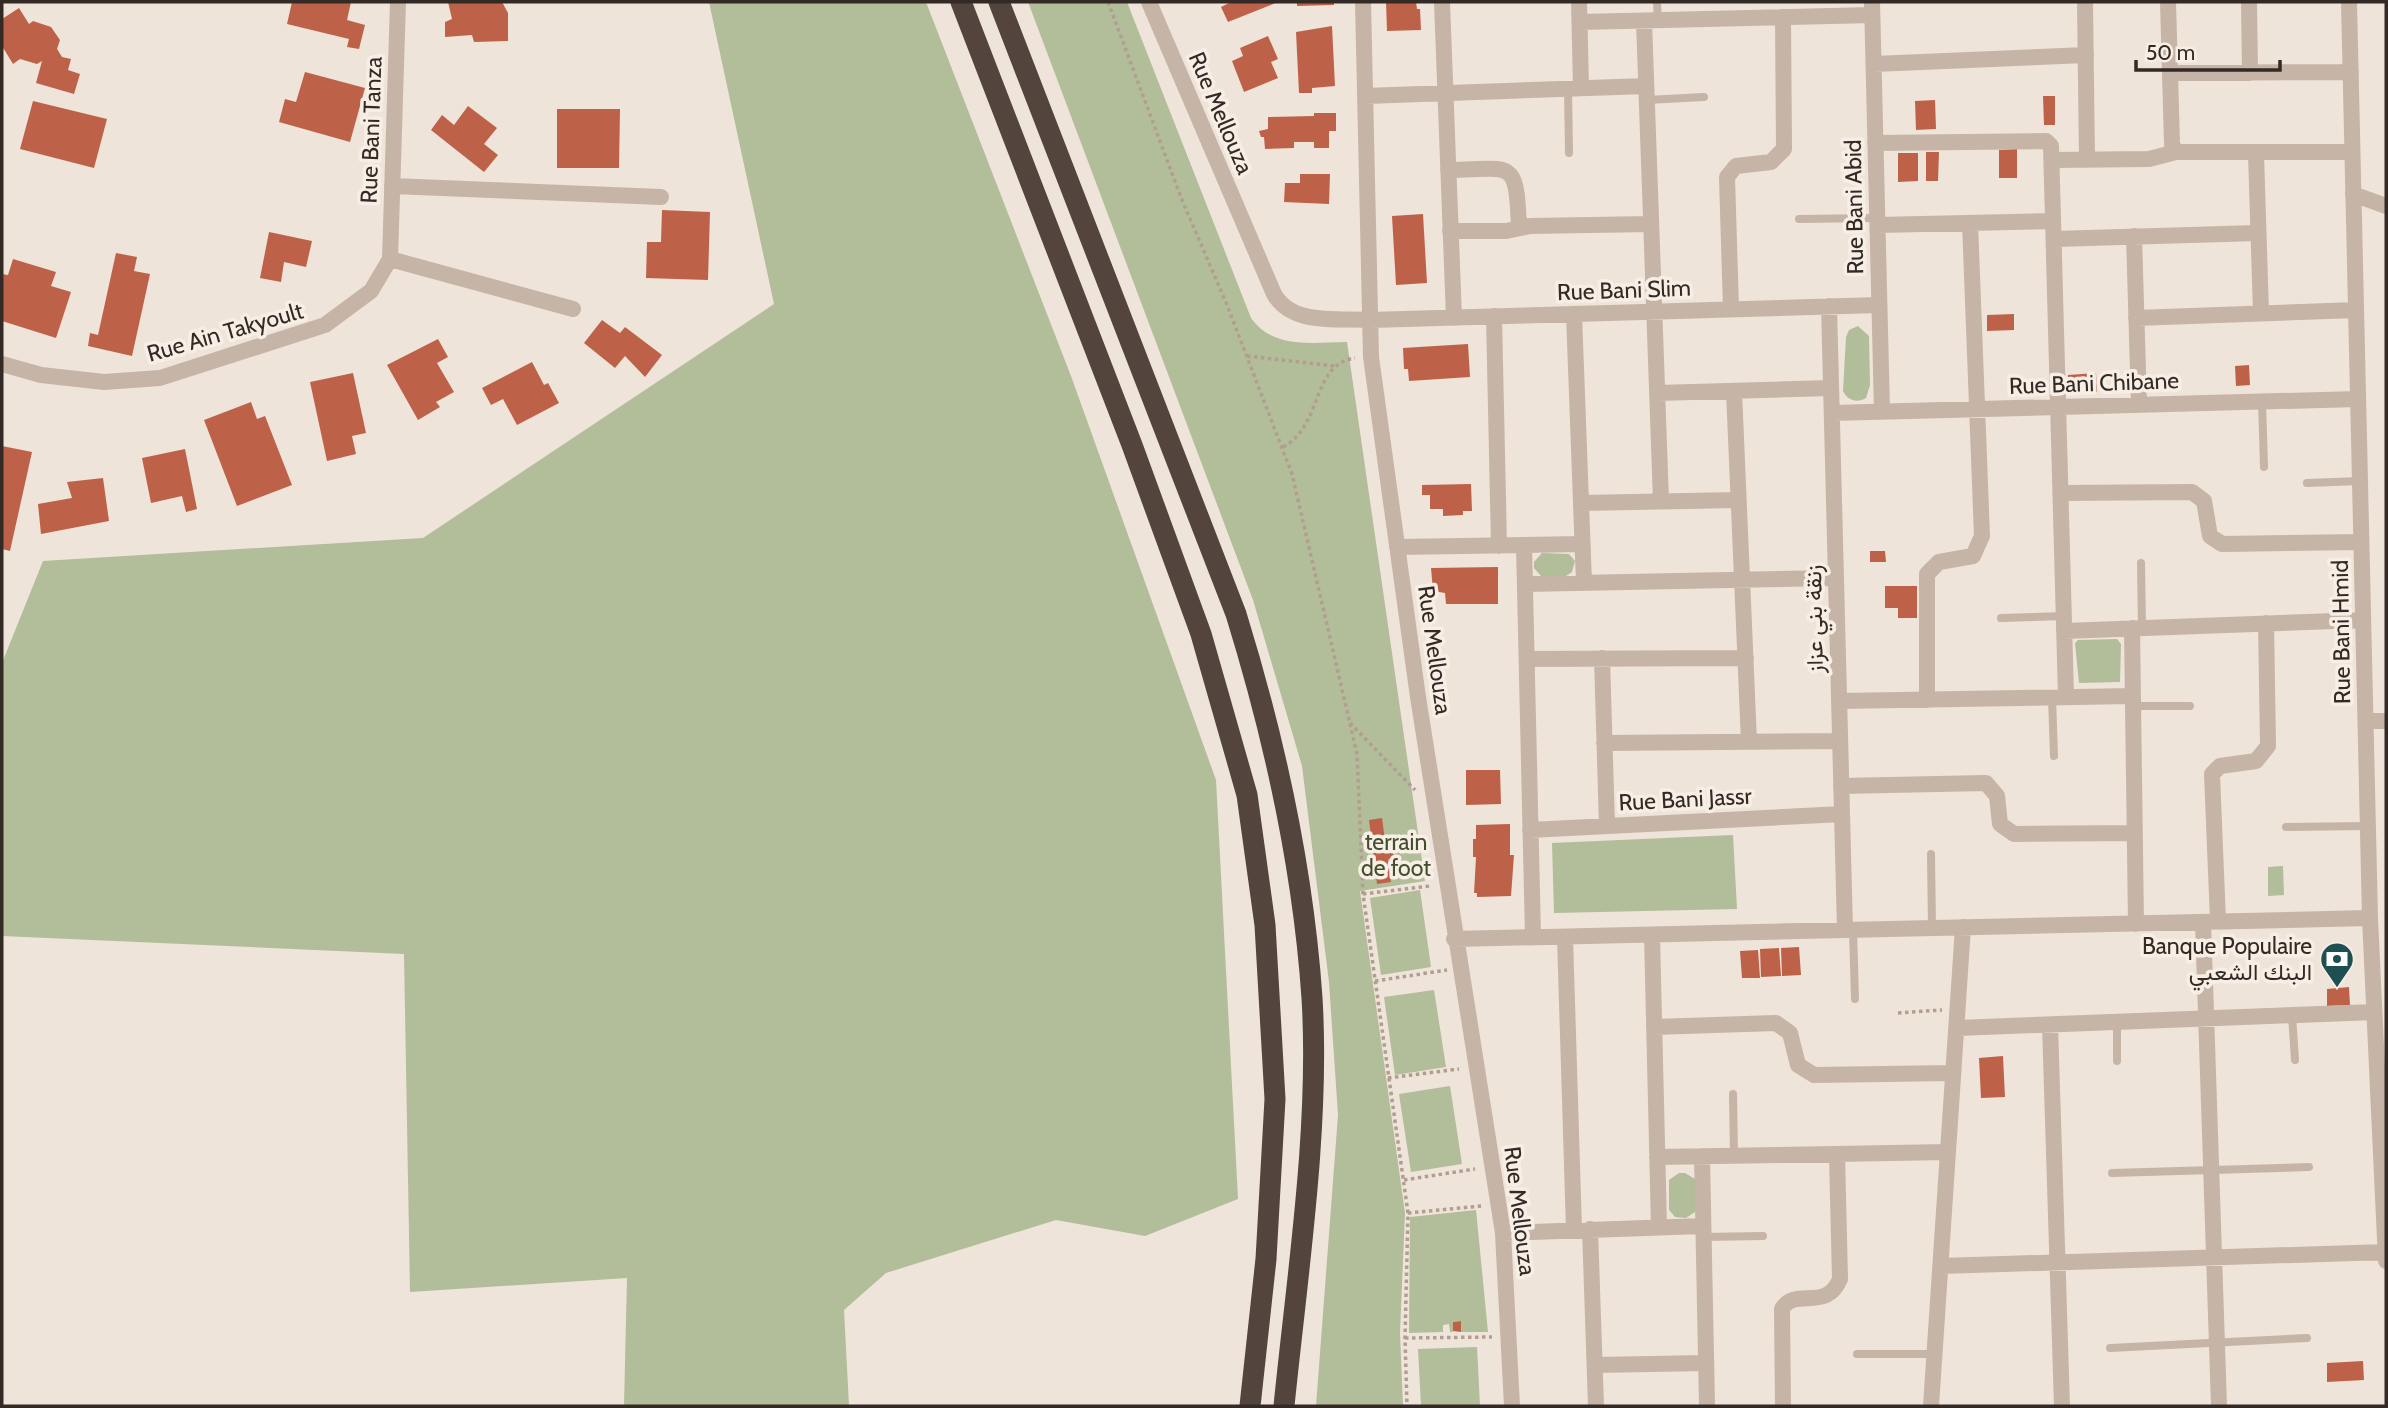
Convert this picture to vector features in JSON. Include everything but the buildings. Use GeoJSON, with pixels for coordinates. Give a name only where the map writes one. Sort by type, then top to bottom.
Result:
{"type":"FeatureCollection","features":[{"type":"Feature","properties":{"kind":"highway"},"geometry":{"type":"LineString","coordinates":[[961,2],[1201,634],[1247,795],[1265,925],[1272,1008],[1275,1099],[1265,1259],[1250,1406]]}},
{"type":"Feature","properties":{"kind":"highway"},"geometry":{"type":"LineString","coordinates":[[999,2],[1236,614],[1262,696],[1293,837],[1312,1001],[1311,1097],[1304,1216],[1284,1406]]}},
{"type":"Feature","properties":{"kind":"highway"},"geometry":{"type":"LineString","coordinates":[[1009,2],[1014,40]]}},
{"type":"Feature","properties":{"kind":"street","name":"Rue Bani Tanza"},"geometry":{"type":"LineString","coordinates":[[390,259],[398,2]]}},
{"type":"Feature","properties":{"kind":"street","name":"Rue Mellouza"},"geometry":{"type":"LineString","coordinates":[[1149,2],[1278,301],[1296,316],[1370,320],[1371,356],[1454,939],[1503,1233],[1512,1406]]}},
{"type":"Feature","properties":{"kind":"street"},"geometry":{"type":"LineString","coordinates":[[1363,2],[1370,320]]}},
{"type":"Feature","properties":{"kind":"street"},"geometry":{"type":"LineString","coordinates":[[1442,2],[1454,318]]}},
{"type":"Feature","properties":{"kind":"street"},"geometry":{"type":"LineString","coordinates":[[1574,88],[1580,22],[1579,2]]}},
{"type":"Feature","properties":{"kind":"street"},"geometry":{"type":"LineString","coordinates":[[2085,2],[2087,160]]}},
{"type":"Feature","properties":{"kind":"street"},"geometry":{"type":"LineString","coordinates":[[2168,2],[2172,144],[2176,152]]}},
{"type":"Feature","properties":{"kind":"street"},"geometry":{"type":"LineString","coordinates":[[2249,2],[2250,73]]}},
{"type":"Feature","properties":{"kind":"street","name":"Rue Bani Hmid"},"geometry":{"type":"LineString","coordinates":[[2349,2],[2368,826],[2376,906],[2374,1012],[2383,1106],[2386,1261]]}},
{"type":"Feature","properties":{"kind":"street"},"geometry":{"type":"LineString","coordinates":[[1580,22],[1783,17],[1872,8]]}},
{"type":"Feature","properties":{"kind":"street","name":"Rue Bani Abid"},"geometry":{"type":"LineString","coordinates":[[1872,8],[1882,411]]}},
{"type":"Feature","properties":{"kind":"street"},"geometry":{"type":"LineString","coordinates":[[1731,309],[1727,177],[1736,166],[1772,162],[1784,149],[1783,17]]}},
{"type":"Feature","properties":{"kind":"street"},"geometry":{"type":"LineString","coordinates":[[1651,20],[1647,93],[1661,501]]}},
{"type":"Feature","properties":{"kind":"street"},"geometry":{"type":"LineString","coordinates":[[1874,64],[2086,55]]}},
{"type":"Feature","properties":{"kind":"street"},"geometry":{"type":"LineString","coordinates":[[2170,73],[2351,72]]}},
{"type":"Feature","properties":{"kind":"street"},"geometry":{"type":"LineString","coordinates":[[1365,96],[1574,88],[1647,93]]}},
{"type":"Feature","properties":{"kind":"street"},"geometry":{"type":"LineString","coordinates":[[1875,143],[2046,141],[2051,146],[2064,623],[2059,697]]}},
{"type":"Feature","properties":{"kind":"street"},"geometry":{"type":"LineString","coordinates":[[2052,160],[2159,159],[2176,152],[2352,152]]}},
{"type":"Feature","properties":{"kind":"street"},"geometry":{"type":"LineString","coordinates":[[2256,153],[2261,313]]}},
{"type":"Feature","properties":{"kind":"street"},"geometry":{"type":"LineString","coordinates":[[1448,170],[1499,169],[1511,174],[1517,183],[1519,227]]}},
{"type":"Feature","properties":{"kind":"street"},"geometry":{"type":"LineString","coordinates":[[392,186],[662,197]]}},
{"type":"Feature","properties":{"kind":"street"},"geometry":{"type":"LineString","coordinates":[[2353,194],[2386,206]]}},
{"type":"Feature","properties":{"kind":"street"},"geometry":{"type":"LineString","coordinates":[[1877,221],[2053,221]]}},
{"type":"Feature","properties":{"kind":"street"},"geometry":{"type":"LineString","coordinates":[[1927,700],[1927,575],[1939,562],[1973,556],[1981,541],[1970,223]]}},
{"type":"Feature","properties":{"kind":"street"},"geometry":{"type":"LineString","coordinates":[[1450,231],[1651,224]]}},
{"type":"Feature","properties":{"kind":"street"},"geometry":{"type":"LineString","coordinates":[[2054,239],[2258,233]]}},
{"type":"Feature","properties":{"kind":"street"},"geometry":{"type":"LineString","coordinates":[[2134,236],[2138,405]]}},
{"type":"Feature","properties":{"kind":"street"},"geometry":{"type":"LineString","coordinates":[[390,259],[573,309]]}},
{"type":"Feature","properties":{"kind":"street","name":"Rue Ain Takyoult"},"geometry":{"type":"LineString","coordinates":[[2,364],[41,375],[104,382],[160,378],[325,326],[371,291],[390,259]]}},
{"type":"Feature","properties":{"kind":"street","name":"Rue Bani Slim"},"geometry":{"type":"LineString","coordinates":[[1370,320],[1879,304]]}},
{"type":"Feature","properties":{"kind":"street","name":"زنقة بني عزاز"},"geometry":{"type":"LineString","coordinates":[[1829,306],[1841,786],[1849,930]]}},
{"type":"Feature","properties":{"kind":"street"},"geometry":{"type":"LineString","coordinates":[[2136,318],[2356,310]]}},
{"type":"Feature","properties":{"kind":"street"},"geometry":{"type":"LineString","coordinates":[[1574,314],[1584,583]]}},
{"type":"Feature","properties":{"kind":"street"},"geometry":{"type":"LineString","coordinates":[[1494,316],[1499,546]]}},
{"type":"Feature","properties":{"kind":"street"},"geometry":{"type":"LineString","coordinates":[[1657,393],[1831,388]]}},
{"type":"Feature","properties":{"kind":"street"},"geometry":{"type":"LineString","coordinates":[[1734,391],[1749,742]]}},
{"type":"Feature","properties":{"kind":"street","name":"Rue Bani Chibane"},"geometry":{"type":"LineString","coordinates":[[1832,412],[2358,399]]}},
{"type":"Feature","properties":{"kind":"street"},"geometry":{"type":"LineString","coordinates":[[2061,493],[2192,492],[2204,501],[2210,536],[2222,544],[2361,542]]}},
{"type":"Feature","properties":{"kind":"street"},"geometry":{"type":"LineString","coordinates":[[1581,503],[1738,500]]}},
{"type":"Feature","properties":{"kind":"street"},"geometry":{"type":"LineString","coordinates":[[1397,547],[1582,544]]}},
{"type":"Feature","properties":{"kind":"street"},"geometry":{"type":"LineString","coordinates":[[1524,545],[1533,937]]}},
{"type":"Feature","properties":{"kind":"street"},"geometry":{"type":"LineString","coordinates":[[1525,584],[1836,578]]}},
{"type":"Feature","properties":{"kind":"street"},"geometry":{"type":"LineString","coordinates":[[2064,623],[2137,628],[2363,620]]}},
{"type":"Feature","properties":{"kind":"street"},"geometry":{"type":"LineString","coordinates":[[2219,1406],[2206,1018],[2212,774],[2220,766],[2256,761],[2268,746],[2266,623]]}},
{"type":"Feature","properties":{"kind":"street"},"geometry":{"type":"LineString","coordinates":[[2136,924],[2133,701],[2137,628]]}},
{"type":"Feature","properties":{"kind":"street"},"geometry":{"type":"LineString","coordinates":[[1602,658],[1607,826]]}},
{"type":"Feature","properties":{"kind":"street"},"geometry":{"type":"LineString","coordinates":[[1527,659],[1745,658]]}},
{"type":"Feature","properties":{"kind":"street"},"geometry":{"type":"LineString","coordinates":[[1839,701],[2059,697],[2133,701]]}},
{"type":"Feature","properties":{"kind":"street"},"geometry":{"type":"LineString","coordinates":[[2365,721],[2386,720]]}},
{"type":"Feature","properties":{"kind":"street"},"geometry":{"type":"LineString","coordinates":[[1605,743],[1840,741]]}},
{"type":"Feature","properties":{"kind":"street"},"geometry":{"type":"LineString","coordinates":[[1841,786],[1986,783],[1997,796],[2000,824],[2014,834],[2135,833]]}},
{"type":"Feature","properties":{"kind":"street","name":"Rue Bani Jassr"},"geometry":{"type":"LineString","coordinates":[[1530,830],[1842,814]]}},
{"type":"Feature","properties":{"kind":"street"},"geometry":{"type":"LineString","coordinates":[[1454,939],[2210,922],[2376,906]]}},
{"type":"Feature","properties":{"kind":"street"},"geometry":{"type":"LineString","coordinates":[[1931,1406],[1963,928]]}},
{"type":"Feature","properties":{"kind":"street"},"geometry":{"type":"LineString","coordinates":[[1652,935],[1659,1227]]}},
{"type":"Feature","properties":{"kind":"street"},"geometry":{"type":"LineString","coordinates":[[1565,937],[1582,1230],[1595,1366],[1596,1406]]}},
{"type":"Feature","properties":{"kind":"street"},"geometry":{"type":"LineString","coordinates":[[1956,1028],[2374,1012]]}},
{"type":"Feature","properties":{"kind":"street"},"geometry":{"type":"LineString","coordinates":[[1654,1027],[1776,1023],[1790,1033],[1798,1065],[1814,1075],[1953,1073]]}},
{"type":"Feature","properties":{"kind":"street"},"geometry":{"type":"LineString","coordinates":[[2050,1025],[2062,1406]]}},
{"type":"Feature","properties":{"kind":"street"},"geometry":{"type":"LineString","coordinates":[[1657,1157],[1948,1152]]}},
{"type":"Feature","properties":{"kind":"street"},"geometry":{"type":"LineString","coordinates":[[1783,1406],[1782,1309],[1794,1299],[1824,1297],[1834,1290],[1840,1279],[1837,1154]]}},
{"type":"Feature","properties":{"kind":"street"},"geometry":{"type":"LineString","coordinates":[[1702,1156],[1707,1406]]}},
{"type":"Feature","properties":{"kind":"street"},"geometry":{"type":"LineString","coordinates":[[1503,1233],[1659,1227],[1703,1231]]}},
{"type":"Feature","properties":{"kind":"street"},"geometry":{"type":"LineString","coordinates":[[1941,1266],[2386,1252]]}},
{"type":"Feature","properties":{"kind":"street"},"geometry":{"type":"LineString","coordinates":[[1595,1366],[1706,1363]]}},
{"type":"Feature","properties":{"kind":"lane"},"geometry":{"type":"LineString","coordinates":[[1651,20],[1657,2]]}},
{"type":"Feature","properties":{"kind":"lane"},"geometry":{"type":"LineString","coordinates":[[1569,153],[1574,88]]}},
{"type":"Feature","properties":{"kind":"lane"},"geometry":{"type":"LineString","coordinates":[[1647,93],[1704,97]]}},
{"type":"Feature","properties":{"kind":"lane"},"geometry":{"type":"LineString","coordinates":[[1799,219],[1877,221]]}},
{"type":"Feature","properties":{"kind":"lane"},"geometry":{"type":"LineString","coordinates":[[2262,401],[2264,467]]}},
{"type":"Feature","properties":{"kind":"lane"},"geometry":{"type":"LineString","coordinates":[[2307,483],[2360,481]]}},
{"type":"Feature","properties":{"kind":"lane"},"geometry":{"type":"LineString","coordinates":[[2137,628],[2141,563]]}},
{"type":"Feature","properties":{"kind":"lane"},"geometry":{"type":"LineString","coordinates":[[2001,618],[2064,623]]}},
{"type":"Feature","properties":{"kind":"lane"},"geometry":{"type":"LineString","coordinates":[[2054,756],[2059,697]]}},
{"type":"Feature","properties":{"kind":"lane"},"geometry":{"type":"LineString","coordinates":[[2133,701],[2190,706]]}},
{"type":"Feature","properties":{"kind":"lane"},"geometry":{"type":"LineString","coordinates":[[2286,827],[2368,826]]}},
{"type":"Feature","properties":{"kind":"lane"},"geometry":{"type":"LineString","coordinates":[[1931,854],[1932,928]]}},
{"type":"Feature","properties":{"kind":"lane"},"geometry":{"type":"LineString","coordinates":[[1849,930],[1855,999]]}},
{"type":"Feature","properties":{"kind":"lane"},"geometry":{"type":"LineString","coordinates":[[2292,1015],[2295,1060]]}},
{"type":"Feature","properties":{"kind":"lane"},"geometry":{"type":"LineString","coordinates":[[2116,1022],[2118,1061]]}},
{"type":"Feature","properties":{"kind":"lane"},"geometry":{"type":"LineString","coordinates":[[1733,1094],[1734,1155]]}},
{"type":"Feature","properties":{"kind":"lane"},"geometry":{"type":"LineString","coordinates":[[2112,1173],[2309,1167]]}},
{"type":"Feature","properties":{"kind":"lane"},"geometry":{"type":"LineString","coordinates":[[1703,1231],[1763,1236]]}},
{"type":"Feature","properties":{"kind":"lane"},"geometry":{"type":"LineString","coordinates":[[2110,1348],[2307,1338]]}},
{"type":"Feature","properties":{"kind":"lane"},"geometry":{"type":"LineString","coordinates":[[1857,1354],[1935,1354]]}},
{"type":"Feature","properties":{"kind":"path"},"geometry":{"type":"LineString","coordinates":[[1108,2],[1182,200],[1283,447],[1303,510],[1360,768],[1363,894],[1408,1213],[1405,1338],[1407,1406]]}},
{"type":"Feature","properties":{"kind":"path"},"geometry":{"type":"LineString","coordinates":[[1247,356],[1334,366]]}},
{"type":"Feature","properties":{"kind":"path"},"geometry":{"type":"LineString","coordinates":[[1283,447],[1293,442],[1307,427],[1323,384],[1334,366],[1346,359],[1371,356]]}},
{"type":"Feature","properties":{"kind":"path"},"geometry":{"type":"LineString","coordinates":[[1350,723],[1417,791]]}},
{"type":"Feature","properties":{"kind":"path"},"geometry":{"type":"LineString","coordinates":[[1399,847],[1424,843]]}},
{"type":"Feature","properties":{"kind":"path"},"geometry":{"type":"LineString","coordinates":[[1363,894],[1430,886]]}},
{"type":"Feature","properties":{"kind":"path"},"geometry":{"type":"LineString","coordinates":[[1375,981],[1459,968]]}},
{"type":"Feature","properties":{"kind":"path"},"geometry":{"type":"LineString","coordinates":[[1898,1013],[1958,1009]]}},
{"type":"Feature","properties":{"kind":"path"},"geometry":{"type":"LineString","coordinates":[[1388,1078],[1459,1069]]}},
{"type":"Feature","properties":{"kind":"path"},"geometry":{"type":"LineString","coordinates":[[1403,1180],[1475,1169]]}},
{"type":"Feature","properties":{"kind":"path"},"geometry":{"type":"LineString","coordinates":[[1408,1213],[1480,1206]]}},
{"type":"Feature","properties":{"kind":"path"},"geometry":{"type":"LineString","coordinates":[[1405,1338],[1492,1337]]}},
{"type":"Feature","properties":{"kind":"green space"},"geometry":{"type":"Polygon","coordinates":[[[709,2],[926,2],[1071,376],[1216,780],[1238,1199],[1145,1236],[1056,1220],[886,1273],[844,1310],[849,1406],[624,1406],[627,1278],[410,1292],[404,954],[2,936],[2,663],[43,561],[423,538],[774,304],[709,2]]]}},
{"type":"Feature","properties":{"kind":"green space","name":"terrain de foot"},"geometry":{"type":"Polygon","coordinates":[[[1028,2],[1127,2],[1251,318],[1260,328],[1282,340],[1307,343],[1347,342],[1425,881],[1360,891],[1405,1213],[1400,1333],[1403,1406],[1316,1406],[1338,1115],[1329,982],[1302,766],[1253,600],[1028,2]]]}},
{"type":"Feature","properties":{"kind":"green space"},"geometry":{"type":"Polygon","coordinates":[[[1858,326],[1869,336],[1870,385],[1866,398],[1856,401],[1847,397],[1843,391],[1846,337],[1849,330],[1858,326]]]}},
{"type":"Feature","properties":{"kind":"green space"},"geometry":{"type":"Polygon","coordinates":[[[1542,553],[1569,554],[1575,561],[1572,572],[1566,576],[1541,576],[1534,568],[1534,562],[1542,553]]]}},
{"type":"Feature","properties":{"kind":"green space"},"geometry":{"type":"Polygon","coordinates":[[[2117,639],[2121,644],[2120,682],[2079,683],[2075,643],[2078,640],[2117,639]]]}},
{"type":"Feature","properties":{"kind":"green space"},"geometry":{"type":"Polygon","coordinates":[[[1733,835],[1737,909],[1554,913],[1552,843],[1733,835]]]}},
{"type":"Feature","properties":{"kind":"green space"},"geometry":{"type":"Polygon","coordinates":[[[2283,866],[2284,895],[2268,896],[2268,867],[2283,866]]]}},
{"type":"Feature","properties":{"kind":"green space"},"geometry":{"type":"Polygon","coordinates":[[[1420,890],[1431,967],[1381,975],[1370,898],[1420,890]]]}},
{"type":"Feature","properties":{"kind":"green space"},"geometry":{"type":"Polygon","coordinates":[[[1434,990],[1446,1067],[1395,1075],[1384,997],[1434,990]]]}},
{"type":"Feature","properties":{"kind":"green space"},"geometry":{"type":"Polygon","coordinates":[[[1450,1086],[1462,1164],[1411,1172],[1399,1094],[1450,1086]]]}},
{"type":"Feature","properties":{"kind":"green space"},"geometry":{"type":"Polygon","coordinates":[[[1679,1173],[1685,1173],[1695,1179],[1695,1212],[1686,1218],[1675,1217],[1669,1210],[1669,1180],[1679,1173]]]}},
{"type":"Feature","properties":{"kind":"green space"},"geometry":{"type":"Polygon","coordinates":[[[1476,1210],[1488,1332],[1461,1332],[1461,1321],[1453,1322],[1453,1332],[1450,1332],[1449,1324],[1443,1325],[1443,1332],[1409,1333],[1410,1217],[1476,1210]]]}},
{"type":"Feature","properties":{"kind":"green space"},"geometry":{"type":"Polygon","coordinates":[[[1477,1347],[1480,1406],[1421,1406],[1418,1349],[1477,1347]]]}},
{"type":"Feature","properties":{"kind":"place","name":"Banque Populaire البنك الشعبي"},"geometry":{"type":"Point","coordinates":[2337,989]}}]}
